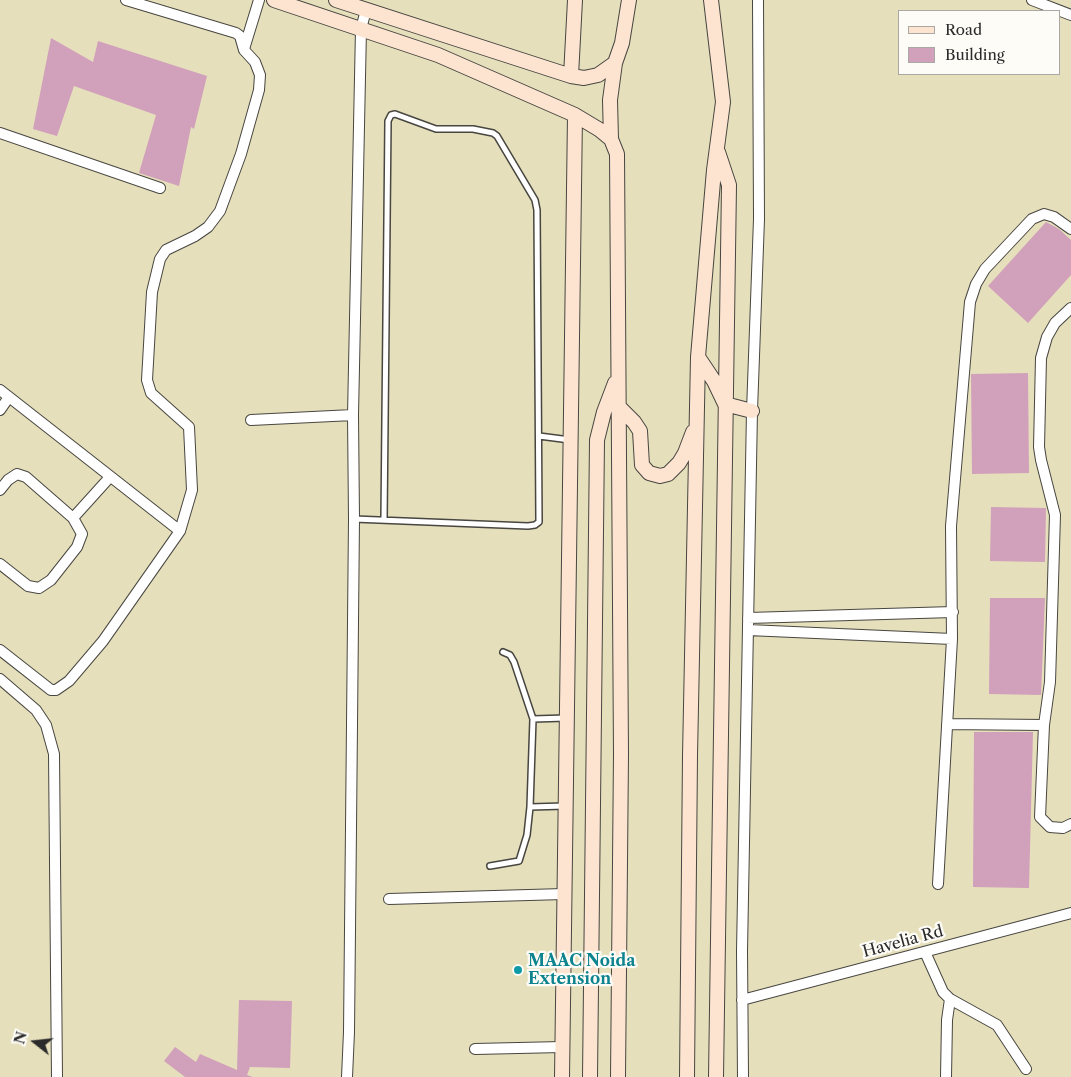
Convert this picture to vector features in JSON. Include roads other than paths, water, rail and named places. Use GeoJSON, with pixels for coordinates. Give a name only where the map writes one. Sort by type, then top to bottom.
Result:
{"type":"FeatureCollection","features":[{"type":"Feature","properties":{"kind":"street"},"geometry":{"type":"LineString","coordinates":[[0,650],[46,688],[56,690],[69,681],[103,641],[180,531],[192,490],[189,427],[151,393],[147,380],[152,292],[160,258],[166,250],[195,236],[208,227],[220,211],[242,154],[259,90],[260,75],[256,62],[244,50],[240,36],[236,33],[126,0]]}},
{"type":"Feature","properties":{"kind":"street"},"geometry":{"type":"LineString","coordinates":[[244,50],[259,0]]}},
{"type":"Feature","properties":{"kind":"street"},"geometry":{"type":"LineString","coordinates":[[274,0],[438,55],[575,115],[611,139]]}},
{"type":"Feature","properties":{"kind":"street"},"geometry":{"type":"LineString","coordinates":[[336,0],[571,76],[584,78],[598,74],[615,63]]}},
{"type":"Feature","properties":{"kind":"street"},"geometry":{"type":"LineString","coordinates":[[571,76],[575,0]]}},
{"type":"Feature","properties":{"kind":"street"},"geometry":{"type":"LineString","coordinates":[[618,1077],[621,754],[617,154],[611,139],[610,100],[615,63],[622,43],[630,0]]}},
{"type":"Feature","properties":{"kind":"street"},"geometry":{"type":"LineString","coordinates":[[687,1077],[690,756],[698,357],[714,170],[723,102],[712,0]]}},
{"type":"Feature","properties":{"kind":"street"},"geometry":{"type":"LineString","coordinates":[[743,1077],[742,1000],[748,618],[752,412],[759,220],[758,0]]}},
{"type":"Feature","properties":{"kind":"street"},"geometry":{"type":"LineString","coordinates":[[1032,0],[1059,10]]}},
{"type":"Feature","properties":{"kind":"street"},"geometry":{"type":"LineString","coordinates":[[347,1077],[354,519],[353,415],[361,29],[366,10]]}},
{"type":"Feature","properties":{"kind":"street"},"geometry":{"type":"LineString","coordinates":[[562,1077],[575,115]]}},
{"type":"Feature","properties":{"kind":"street"},"geometry":{"type":"LineString","coordinates":[[0,133],[160,188]]}},
{"type":"Feature","properties":{"kind":"street"},"geometry":{"type":"LineString","coordinates":[[716,1077],[729,185],[717,150]]}},
{"type":"Feature","properties":{"kind":"street"},"geometry":{"type":"LineString","coordinates":[[938,884],[953,612],[951,526],[970,302],[976,284],[985,269],[1032,219],[1044,214],[1054,216],[1071,229]]}},
{"type":"Feature","properties":{"kind":"street"},"geometry":{"type":"LineString","coordinates":[[1071,308],[1055,323],[1041,358],[1039,447],[1055,515],[1050,682],[1044,725],[1040,817],[1050,827],[1062,828],[1071,824]]}},
{"type":"Feature","properties":{"kind":"street"},"geometry":{"type":"LineString","coordinates":[[698,357],[714,381],[725,404],[752,412]]}},
{"type":"Feature","properties":{"kind":"street"},"geometry":{"type":"LineString","coordinates":[[590,1077],[597,440],[604,412],[618,376]]}},
{"type":"Feature","properties":{"kind":"street"},"geometry":{"type":"LineString","coordinates":[[0,390],[180,531]]}},
{"type":"Feature","properties":{"kind":"street"},"geometry":{"type":"LineString","coordinates":[[0,410],[9,397]]}},
{"type":"Feature","properties":{"kind":"street"},"geometry":{"type":"LineString","coordinates":[[618,406],[640,431],[642,465],[649,473],[660,476],[668,474],[679,463],[697,422]]}},
{"type":"Feature","properties":{"kind":"street"},"geometry":{"type":"LineString","coordinates":[[251,420],[353,415]]}},
{"type":"Feature","properties":{"kind":"street"},"geometry":{"type":"LineString","coordinates":[[0,490],[8,480],[17,474],[26,477],[73,518],[82,534],[77,547],[51,580],[39,588],[28,586],[0,564]]}},
{"type":"Feature","properties":{"kind":"street"},"geometry":{"type":"LineString","coordinates":[[73,518],[110,477]]}},
{"type":"Feature","properties":{"kind":"street"},"geometry":{"type":"LineString","coordinates":[[748,618],[953,612]]}},
{"type":"Feature","properties":{"kind":"street"},"geometry":{"type":"LineString","coordinates":[[748,630],[952,639]]}},
{"type":"Feature","properties":{"kind":"street"},"geometry":{"type":"LineString","coordinates":[[1,682],[36,710],[46,725],[54,754],[57,1077]]}},
{"type":"Feature","properties":{"kind":"street"},"geometry":{"type":"LineString","coordinates":[[947,724],[1044,725]]}},
{"type":"Feature","properties":{"kind":"street"},"geometry":{"type":"LineString","coordinates":[[389,899],[564,894]]}},
{"type":"Feature","properties":{"kind":"street","name":"Havelia Rd"},"geometry":{"type":"LineString","coordinates":[[742,1000],[1071,913]]}},
{"type":"Feature","properties":{"kind":"street"},"geometry":{"type":"LineString","coordinates":[[925,952],[943,992],[950,999],[997,1025],[1026,1069]]}},
{"type":"Feature","properties":{"kind":"street"},"geometry":{"type":"LineString","coordinates":[[946,1077],[947,1020],[950,999]]}},
{"type":"Feature","properties":{"kind":"street"},"geometry":{"type":"LineString","coordinates":[[475,1049],[562,1047]]}},
{"type":"Feature","properties":{"kind":"lane"},"geometry":{"type":"LineString","coordinates":[[354,519],[384,520],[534,525],[539,522],[537,210],[535,200],[498,136],[493,133],[473,129],[436,129],[395,114],[391,115],[388,121],[384,520]]}},
{"type":"Feature","properties":{"kind":"lane"},"geometry":{"type":"LineString","coordinates":[[538,436],[570,440]]}},
{"type":"Feature","properties":{"kind":"lane"},"geometry":{"type":"LineString","coordinates":[[490,866],[519,861],[527,835],[530,807],[533,719],[514,662],[510,655],[503,652]]}},
{"type":"Feature","properties":{"kind":"lane"},"geometry":{"type":"LineString","coordinates":[[533,719],[567,718]]}},
{"type":"Feature","properties":{"kind":"lane"},"geometry":{"type":"LineString","coordinates":[[530,807],[566,806]]}},
{"type":"Feature","properties":{"kind":"place","name":"MAAC Noida Extension"},"geometry":{"type":"Point","coordinates":[518,970]}}]}
